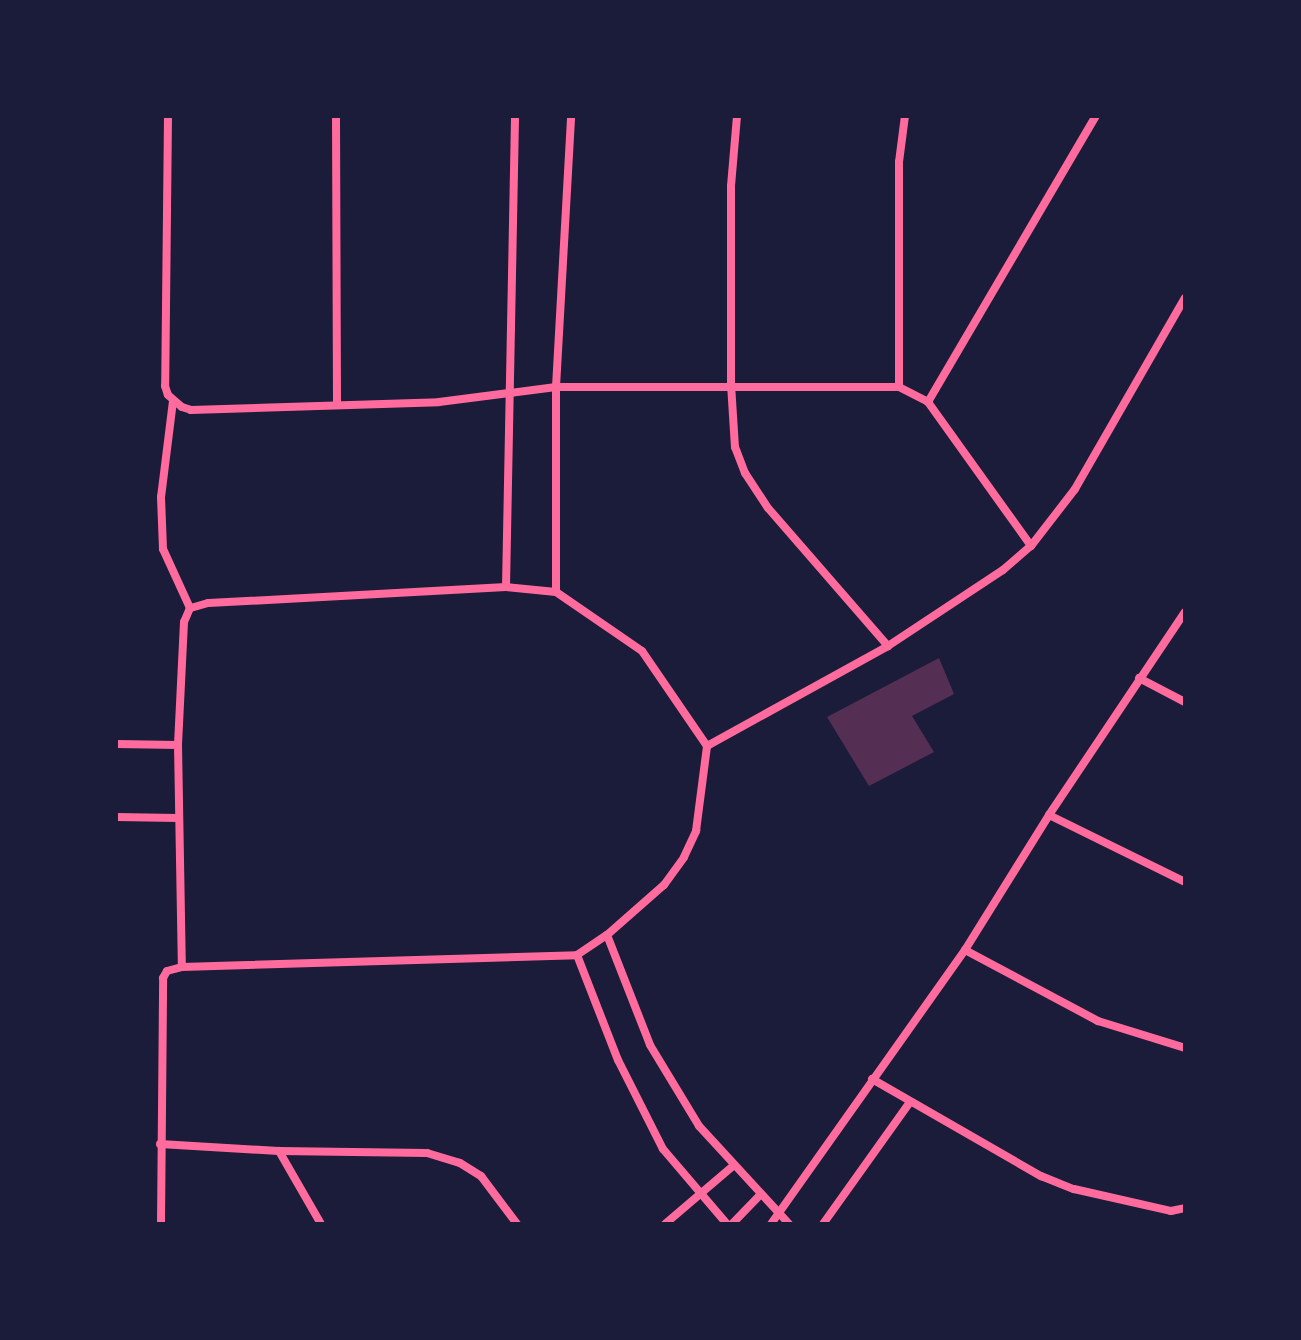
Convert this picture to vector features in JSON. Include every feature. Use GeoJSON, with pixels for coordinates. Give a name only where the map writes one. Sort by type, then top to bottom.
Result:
{"type":"FeatureCollection","features":[{"type":"Feature","properties":{"kind":"street"},"geometry":{"type":"LineString","coordinates":[[168,116],[165,386],[173,401],[161,497],[163,549],[190,608],[184,622],[178,745],[182,967]]}},
{"type":"Feature","properties":{"kind":"street"},"geometry":{"type":"LineString","coordinates":[[336,116],[337,404]]}},
{"type":"Feature","properties":{"kind":"street"},"geometry":{"type":"LineString","coordinates":[[506,587],[515,116]]}},
{"type":"Feature","properties":{"kind":"street"},"geometry":{"type":"LineString","coordinates":[[556,592],[556,387],[571,116]]}},
{"type":"Feature","properties":{"kind":"street"},"geometry":{"type":"LineString","coordinates":[[737,116],[731,186],[731,384],[735,447],[745,473],[768,508],[888,646]]}},
{"type":"Feature","properties":{"kind":"street"},"geometry":{"type":"LineString","coordinates":[[899,387],[899,162],[905,116]]}},
{"type":"Feature","properties":{"kind":"street"},"geometry":{"type":"LineString","coordinates":[[928,402],[1096,116]]}},
{"type":"Feature","properties":{"kind":"street"},"geometry":{"type":"LineString","coordinates":[[707,746],[888,646],[1003,570],[1031,546],[1075,489],[1185,298]]}},
{"type":"Feature","properties":{"kind":"street"},"geometry":{"type":"LineString","coordinates":[[173,401],[191,410],[439,402],[556,387],[731,384],[899,387],[928,402],[1031,546]]}},
{"type":"Feature","properties":{"kind":"street"},"geometry":{"type":"LineString","coordinates":[[161,1224],[163,978],[170,969],[577,955],[607,935],[664,885],[684,857],[696,831],[707,746],[642,651],[556,592],[506,587],[208,603],[190,608]]}},
{"type":"Feature","properties":{"kind":"street"},"geometry":{"type":"LineString","coordinates":[[771,1224],[965,950],[1049,815],[1185,612]]}},
{"type":"Feature","properties":{"kind":"street"},"geometry":{"type":"LineString","coordinates":[[1139,678],[1185,702]]}},
{"type":"Feature","properties":{"kind":"street"},"geometry":{"type":"LineString","coordinates":[[116,744],[178,745]]}},
{"type":"Feature","properties":{"kind":"street"},"geometry":{"type":"LineString","coordinates":[[1049,815],[1185,882]]}},
{"type":"Feature","properties":{"kind":"street"},"geometry":{"type":"LineString","coordinates":[[116,817],[178,818]]}},
{"type":"Feature","properties":{"kind":"street"},"geometry":{"type":"LineString","coordinates":[[607,935],[650,1045],[699,1126],[789,1224]]}},
{"type":"Feature","properties":{"kind":"street"},"geometry":{"type":"LineString","coordinates":[[965,950],[1098,1021],[1185,1048]]}},
{"type":"Feature","properties":{"kind":"street"},"geometry":{"type":"LineString","coordinates":[[577,955],[618,1060],[663,1149],[700,1195],[730,1224],[760,1195]]}},
{"type":"Feature","properties":{"kind":"street"},"geometry":{"type":"LineString","coordinates":[[872,1079],[1012,1161],[1074,1189],[1171,1211],[1185,1208]]}},
{"type":"Feature","properties":{"kind":"street"},"geometry":{"type":"LineString","coordinates":[[823,1224],[910,1102]]}},
{"type":"Feature","properties":{"kind":"street"},"geometry":{"type":"LineString","coordinates":[[160,1144],[279,1151],[427,1153],[460,1163],[481,1176],[517,1224]]}},
{"type":"Feature","properties":{"kind":"street"},"geometry":{"type":"LineString","coordinates":[[279,1151],[321,1224]]}},
{"type":"Feature","properties":{"kind":"street"},"geometry":{"type":"LineString","coordinates":[[665,1224],[733,1166]]}},
{"type":"Feature","properties":{"kind":"building"},"geometry":{"type":"Polygon","coordinates":[[[939,658],[954,694],[912,716],[934,752],[869,786],[827,717],[939,658]]]}}]}
